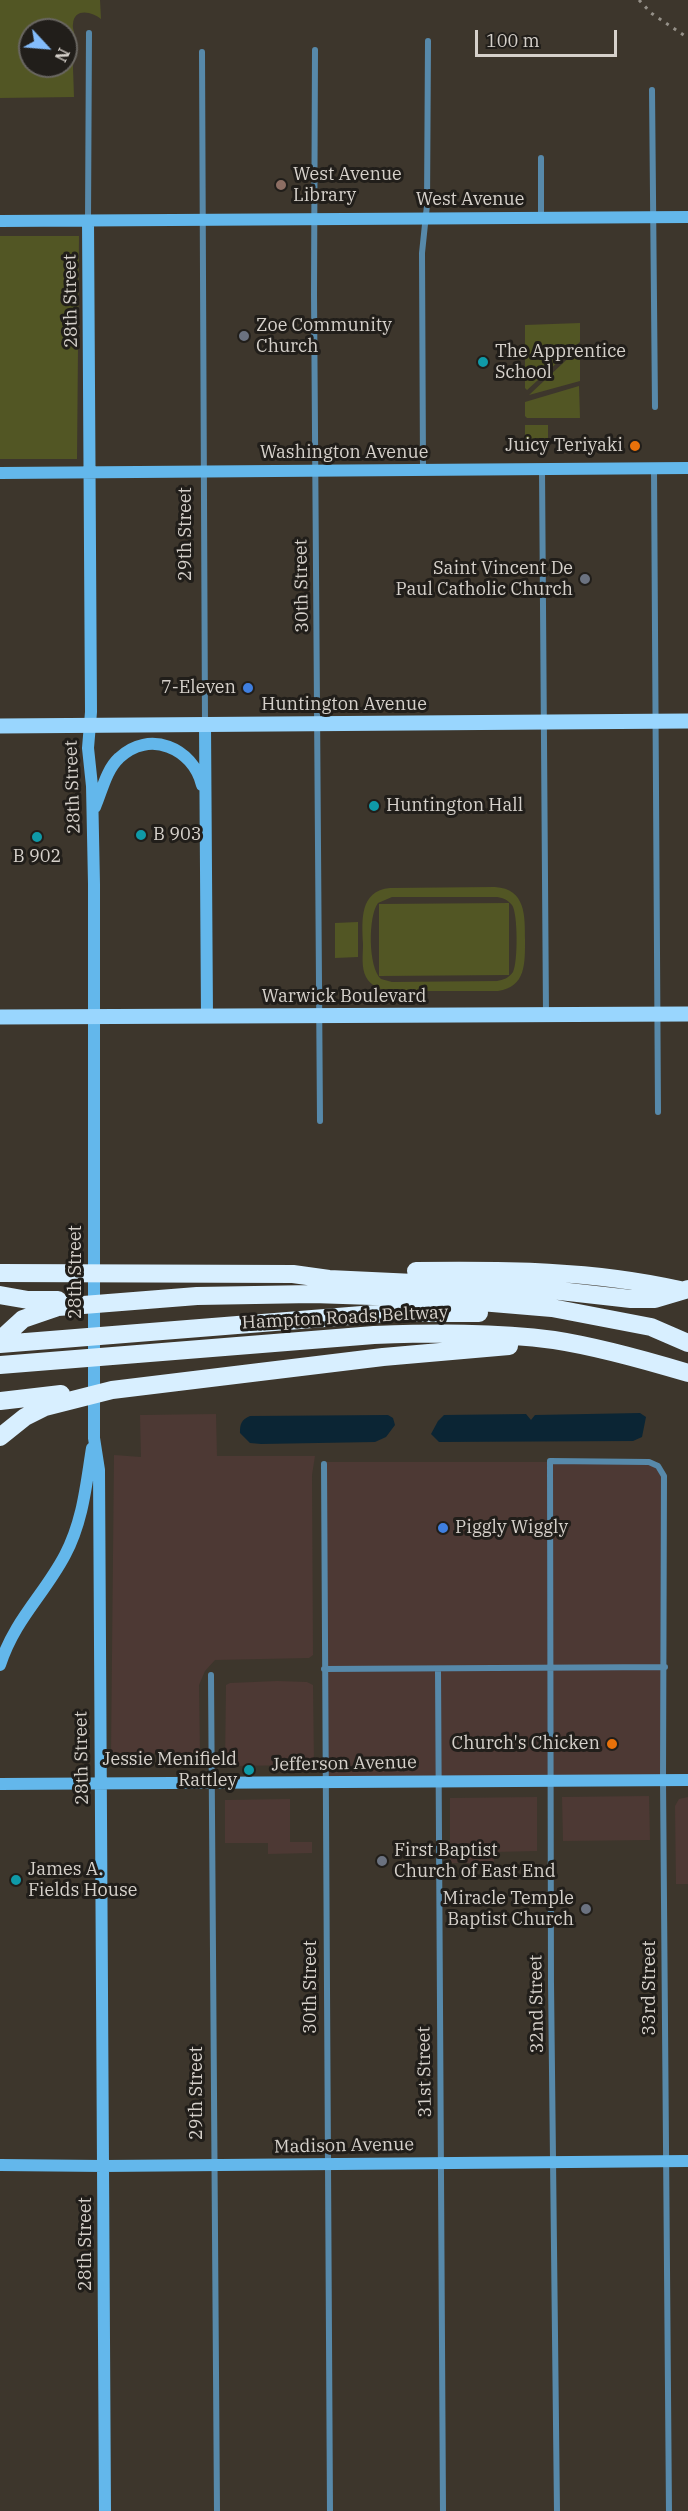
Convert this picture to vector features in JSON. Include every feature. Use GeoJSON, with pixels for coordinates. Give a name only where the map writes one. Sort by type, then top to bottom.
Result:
{"type":"FeatureCollection","features":[{"type":"Feature","properties":{"kind":"highway"},"geometry":{"type":"LineString","coordinates":[[293,1275],[334,1271],[516,1270],[600,1276],[688,1290]]}},
{"type":"Feature","properties":{"kind":"highway"},"geometry":{"type":"LineString","coordinates":[[0,1273],[293,1275],[329,1279],[488,1286],[644,1300],[688,1290]]}},
{"type":"Feature","properties":{"kind":"highway"},"geometry":{"type":"LineString","coordinates":[[0,1342],[23,1318],[58,1307],[111,1301],[197,1296],[295,1294],[455,1300],[552,1308],[651,1327],[688,1345]]}},
{"type":"Feature","properties":{"kind":"highway"},"geometry":{"type":"LineString","coordinates":[[8,1297],[111,1301]]}},
{"type":"Feature","properties":{"kind":"highway","name":"Hampton Roads Beltway"},"geometry":{"type":"LineString","coordinates":[[0,1342],[327,1317],[432,1312],[510,1314],[554,1319],[688,1345]]}},
{"type":"Feature","properties":{"kind":"highway","name":"Hampton Roads Beltway"},"geometry":{"type":"LineString","coordinates":[[0,1365],[423,1333],[524,1337],[556,1341],[688,1373]]}},
{"type":"Feature","properties":{"kind":"highway"},"geometry":{"type":"LineString","coordinates":[[0,1401],[456,1349],[526,1346],[591,1348]]}},
{"type":"Feature","properties":{"kind":"highway"},"geometry":{"type":"LineString","coordinates":[[0,1437],[25,1417],[45,1407],[112,1390]]}},
{"type":"Feature","properties":{"kind":"main road","name":"West Avenue"},"geometry":{"type":"LineString","coordinates":[[0,221],[688,217]]}},
{"type":"Feature","properties":{"kind":"main road","name":"28th Street"},"geometry":{"type":"LineString","coordinates":[[88,221],[91,726],[88,748],[94,884],[94,1438],[99,1470],[105,2511]]}},
{"type":"Feature","properties":{"kind":"main road","name":"Washington Avenue"},"geometry":{"type":"LineString","coordinates":[[0,473],[688,468]]}},
{"type":"Feature","properties":{"kind":"main road","name":"Huntington Avenue"},"geometry":{"type":"LineString","coordinates":[[0,726],[688,721]]}},
{"type":"Feature","properties":{"kind":"main road","name":"29th Street"},"geometry":{"type":"LineString","coordinates":[[205,725],[207,1016]]}},
{"type":"Feature","properties":{"kind":"main road"},"geometry":{"type":"LineString","coordinates":[[92,814],[114,764],[129,750],[149,744],[171,748],[189,759],[200,775],[206,799]]}},
{"type":"Feature","properties":{"kind":"main road","name":"Warwick Boulevard"},"geometry":{"type":"LineString","coordinates":[[0,1017],[688,1014]]}},
{"type":"Feature","properties":{"kind":"main road"},"geometry":{"type":"LineString","coordinates":[[0,1665],[17,1625],[58,1568],[74,1536],[84,1503],[94,1438]]}},
{"type":"Feature","properties":{"kind":"main road","name":"Jefferson Avenue"},"geometry":{"type":"LineString","coordinates":[[0,1784],[688,1780]]}},
{"type":"Feature","properties":{"kind":"main road","name":"Madison Avenue"},"geometry":{"type":"LineString","coordinates":[[0,2165],[688,2161]]}},
{"type":"Feature","properties":{"kind":"street","name":"28th Street"},"geometry":{"type":"LineString","coordinates":[[88,221],[89,33]]}},
{"type":"Feature","properties":{"kind":"street"},"geometry":{"type":"LineString","coordinates":[[423,470],[423,253],[427,218],[428,41]]}},
{"type":"Feature","properties":{"kind":"street","name":"30th Street"},"geometry":{"type":"LineString","coordinates":[[315,50],[320,1121]]}},
{"type":"Feature","properties":{"kind":"street","name":"29th Street"},"geometry":{"type":"LineString","coordinates":[[202,52],[205,725]]}},
{"type":"Feature","properties":{"kind":"street"},"geometry":{"type":"LineString","coordinates":[[652,90],[655,407]]}},
{"type":"Feature","properties":{"kind":"street"},"geometry":{"type":"LineString","coordinates":[[541,158],[541,218]]}},
{"type":"Feature","properties":{"kind":"street"},"geometry":{"type":"LineString","coordinates":[[542,469],[546,1016]]}},
{"type":"Feature","properties":{"kind":"street"},"geometry":{"type":"LineString","coordinates":[[654,469],[658,1112]]}},
{"type":"Feature","properties":{"kind":"street","name":"32nd Street"},"geometry":{"type":"LineString","coordinates":[[557,2511],[550,1461],[649,1462],[658,1466]]}},
{"type":"Feature","properties":{"kind":"street","name":"30th Street"},"geometry":{"type":"LineString","coordinates":[[324,1464],[330,2511]]}},
{"type":"Feature","properties":{"kind":"street","name":"33rd Street"},"geometry":{"type":"LineString","coordinates":[[658,1466],[664,1476],[663,1780],[669,2511]]}},
{"type":"Feature","properties":{"kind":"street"},"geometry":{"type":"LineString","coordinates":[[324,1669],[665,1667]]}},
{"type":"Feature","properties":{"kind":"street","name":"31st Street"},"geometry":{"type":"LineString","coordinates":[[438,1669],[443,2511]]}},
{"type":"Feature","properties":{"kind":"street","name":"29th Street"},"geometry":{"type":"LineString","coordinates":[[211,1675],[217,2511]]}},
{"type":"Feature","properties":{"kind":"shaded area"},"geometry":{"type":"Polygon","coordinates":[[[216,1414],[217,1456],[315,1456],[312,1475],[313,1655],[309,1658],[215,1660],[205,1671],[199,1685],[200,1753],[111,1754],[114,1455],[141,1457],[140,1415],[216,1414]]]}},
{"type":"Feature","properties":{"kind":"shaded area"},"geometry":{"type":"Polygon","coordinates":[[[324,1462],[651,1462],[661,1470],[663,1780],[325,1782],[324,1462]]]}},
{"type":"Feature","properties":{"kind":"shaded area"},"geometry":{"type":"Polygon","coordinates":[[[277,1681],[307,1682],[313,1685],[314,1765],[225,1766],[226,1685],[277,1681]]]}},
{"type":"Feature","properties":{"kind":"shaded area"},"geometry":{"type":"Polygon","coordinates":[[[649,1796],[650,1840],[563,1841],[562,1797],[649,1796]]]}},
{"type":"Feature","properties":{"kind":"shaded area"},"geometry":{"type":"Polygon","coordinates":[[[537,1797],[537,1851],[494,1852],[494,1863],[450,1863],[450,1798],[537,1797]]]}},
{"type":"Feature","properties":{"kind":"shaded area"},"geometry":{"type":"Polygon","coordinates":[[[688,1797],[688,1884],[676,1884],[675,1806],[679,1799],[688,1797]]]}},
{"type":"Feature","properties":{"kind":"shaded area"},"geometry":{"type":"Polygon","coordinates":[[[290,1799],[290,1842],[312,1842],[312,1853],[268,1854],[268,1843],[225,1843],[225,1800],[290,1799]]]}},
{"type":"Feature","properties":{"kind":"green space"},"geometry":{"type":"Polygon","coordinates":[[[0,0],[100,0],[101,19],[84,12],[75,18],[18,18],[18,78],[73,78],[74,97],[0,98],[0,0]]]}},
{"type":"Feature","properties":{"kind":"green space"},"geometry":{"type":"Polygon","coordinates":[[[0,236],[79,236],[77,459],[0,459],[0,236]]]}},
{"type":"Feature","properties":{"kind":"green space"},"geometry":{"type":"Polygon","coordinates":[[[580,323],[580,342],[527,390],[525,388],[525,325],[580,323]]]}},
{"type":"Feature","properties":{"kind":"green space"},"geometry":{"type":"Polygon","coordinates":[[[578,349],[580,350],[580,381],[529,395],[578,349]]]}},
{"type":"Feature","properties":{"kind":"green space"},"geometry":{"type":"Polygon","coordinates":[[[579,386],[580,418],[527,418],[525,416],[525,402],[579,386]]]}},
{"type":"Feature","properties":{"kind":"green space"},"geometry":{"type":"Polygon","coordinates":[[[525,425],[548,425],[548,451],[525,451],[525,425]]]}},
{"type":"Feature","properties":{"kind":"green space"},"geometry":{"type":"Polygon","coordinates":[[[495,887],[513,893],[522,905],[525,922],[525,957],[519,979],[507,989],[498,991],[390,991],[379,989],[368,980],[363,969],[363,917],[368,901],[380,890],[495,887]],[[392,897],[378,903],[372,919],[372,954],[381,979],[392,982],[497,981],[508,977],[513,972],[517,938],[515,918],[512,905],[504,899],[499,897],[392,897]]]}},
{"type":"Feature","properties":{"kind":"green space"},"geometry":{"type":"Polygon","coordinates":[[[509,903],[509,975],[379,976],[379,904],[509,903]]]}},
{"type":"Feature","properties":{"kind":"green space"},"geometry":{"type":"Polygon","coordinates":[[[358,922],[358,957],[335,958],[335,923],[358,922]]]}},
{"type":"Feature","properties":{"kind":"water"},"geometry":{"type":"Polygon","coordinates":[[[640,1413],[646,1417],[642,1437],[633,1441],[439,1442],[431,1434],[444,1415],[526,1414],[531,1420],[535,1415],[640,1413]]]}},
{"type":"Feature","properties":{"kind":"water"},"geometry":{"type":"Polygon","coordinates":[[[388,1415],[393,1418],[395,1425],[386,1437],[375,1442],[261,1444],[250,1443],[240,1433],[242,1423],[250,1416],[388,1415]]]}},
{"type":"Feature","properties":{"kind":"railway"},"geometry":{"type":"LineString","coordinates":[[639,0],[651,13],[688,38]]}},
{"type":"Feature","properties":{"kind":"place","name":"West Avenue Library"},"geometry":{"type":"Point","coordinates":[281,185]}},
{"type":"Feature","properties":{"kind":"place","name":"Zoe Community Church"},"geometry":{"type":"Point","coordinates":[244,336]}},
{"type":"Feature","properties":{"kind":"place","name":"The Apprentice School"},"geometry":{"type":"Point","coordinates":[483,362]}},
{"type":"Feature","properties":{"kind":"place","name":"Juicy Teriyaki"},"geometry":{"type":"Point","coordinates":[635,446]}},
{"type":"Feature","properties":{"kind":"place","name":"Saint Vincent De Paul Catholic Church"},"geometry":{"type":"Point","coordinates":[585,579]}},
{"type":"Feature","properties":{"kind":"place","name":"7-Eleven"},"geometry":{"type":"Point","coordinates":[248,688]}},
{"type":"Feature","properties":{"kind":"place","name":"Huntington Hall"},"geometry":{"type":"Point","coordinates":[374,806]}},
{"type":"Feature","properties":{"kind":"place","name":"B 903"},"geometry":{"type":"Point","coordinates":[141,835]}},
{"type":"Feature","properties":{"kind":"place","name":"B 902"},"geometry":{"type":"Point","coordinates":[37,837]}},
{"type":"Feature","properties":{"kind":"place","name":"Piggly Wiggly"},"geometry":{"type":"Point","coordinates":[443,1528]}},
{"type":"Feature","properties":{"kind":"place","name":"Church's Chicken"},"geometry":{"type":"Point","coordinates":[612,1744]}},
{"type":"Feature","properties":{"kind":"place","name":"Jessie Menifield Rattley"},"geometry":{"type":"Point","coordinates":[249,1770]}},
{"type":"Feature","properties":{"kind":"place","name":"First Baptist Church of East End"},"geometry":{"type":"Point","coordinates":[382,1861]}},
{"type":"Feature","properties":{"kind":"place","name":"James A. Fields House"},"geometry":{"type":"Point","coordinates":[16,1880]}},
{"type":"Feature","properties":{"kind":"place","name":"Miracle Temple Baptist Church"},"geometry":{"type":"Point","coordinates":[586,1909]}}]}
